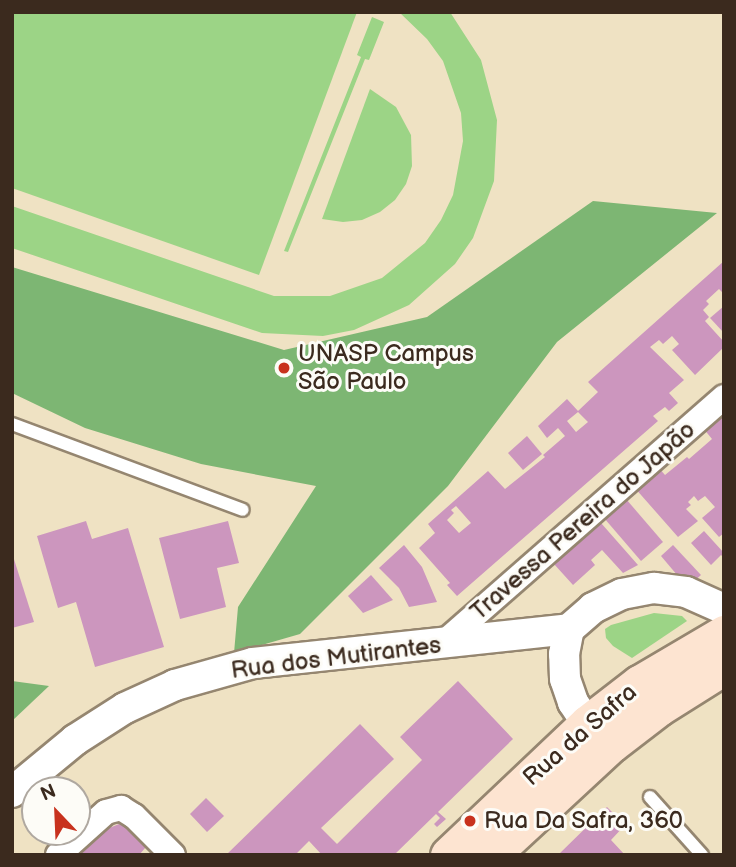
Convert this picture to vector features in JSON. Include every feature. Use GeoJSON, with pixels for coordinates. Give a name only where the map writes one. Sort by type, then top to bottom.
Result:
{"type":"FeatureCollection","features":[{"type":"Feature","properties":{"kind":"main road","name":"Rua da Safra"},"geometry":{"type":"LineString","coordinates":[[492,855],[600,734],[639,683],[724,633]]}},
{"type":"Feature","properties":{"kind":"main road"},"geometry":{"type":"LineString","coordinates":[[600,734],[659,708],[724,667]]}},
{"type":"Feature","properties":{"kind":"main road","name":"Rua da Safra"},"geometry":{"type":"LineString","coordinates":[[449,855],[600,734]]}},
{"type":"Feature","properties":{"kind":"street","name":"Travessa Pereira do Japão"},"geometry":{"type":"LineString","coordinates":[[442,644],[724,397]]}},
{"type":"Feature","properties":{"kind":"street"},"geometry":{"type":"LineString","coordinates":[[600,734],[573,702],[565,679],[564,654],[569,629],[593,608],[622,594],[654,589],[686,592],[724,610]]}},
{"type":"Feature","properties":{"kind":"street","name":"Rua dos Mutirantes"},"geometry":{"type":"LineString","coordinates":[[12,792],[75,740],[125,708],[175,685],[253,663],[569,629]]}},
{"type":"Feature","properties":{"kind":"street"},"geometry":{"type":"LineString","coordinates":[[58,855],[106,812],[121,808],[134,816],[173,855]]}},
{"type":"Feature","properties":{"kind":"lane"},"geometry":{"type":"LineString","coordinates":[[12,425],[243,510]]}},
{"type":"Feature","properties":{"kind":"lane"},"geometry":{"type":"LineString","coordinates":[[650,797],[702,855]]}},
{"type":"Feature","properties":{"kind":"green space"},"geometry":{"type":"Polygon","coordinates":[[[12,12],[357,12],[259,275],[12,188],[12,12]]]}},
{"type":"Feature","properties":{"kind":"green space"},"geometry":{"type":"Polygon","coordinates":[[[399,12],[450,12],[481,60],[497,120],[494,181],[473,238],[455,264],[409,305],[354,330],[323,336],[262,333],[12,248],[12,206],[274,296],[330,296],[382,278],[425,243],[441,220],[453,195],[463,141],[461,113],[443,61],[427,39],[399,12]]]}},
{"type":"Feature","properties":{"kind":"green space"},"geometry":{"type":"Polygon","coordinates":[[[372,17],[384,22],[369,60],[365,59],[288,252],[284,251],[361,57],[357,55],[372,17]]]}},
{"type":"Feature","properties":{"kind":"green space"},"geometry":{"type":"Polygon","coordinates":[[[370,89],[396,107],[411,135],[412,166],[406,184],[395,200],[380,212],[362,220],[343,222],[322,219],[370,89]]]}},
{"type":"Feature","properties":{"kind":"green space"},"geometry":{"type":"Polygon","coordinates":[[[593,201],[717,213],[557,342],[448,486],[300,634],[234,653],[238,607],[316,486],[201,464],[85,428],[12,393],[12,267],[284,350],[427,317],[593,201]]]}},
{"type":"Feature","properties":{"kind":"green space"},"geometry":{"type":"Polygon","coordinates":[[[654,613],[682,616],[687,621],[632,658],[606,638],[605,629],[611,625],[654,613]]]}},
{"type":"Feature","properties":{"kind":"green space"},"geometry":{"type":"Polygon","coordinates":[[[12,681],[49,686],[12,721],[12,681]]]}},
{"type":"Feature","properties":{"kind":"building"},"geometry":{"type":"Polygon","coordinates":[[[724,261],[724,294],[719,289],[706,301],[709,304],[703,310],[709,317],[705,321],[724,342],[724,347],[695,375],[672,350],[679,344],[672,336],[663,344],[659,340],[650,347],[684,380],[669,393],[678,403],[669,411],[665,407],[653,416],[658,421],[457,596],[447,585],[450,583],[419,548],[435,533],[428,524],[488,471],[505,489],[545,457],[543,455],[565,436],[558,428],[547,438],[538,426],[567,399],[578,411],[598,392],[588,382],[724,261]],[[578,412],[567,421],[576,432],[588,422],[578,412]],[[456,506],[451,510],[454,513],[447,520],[459,533],[471,523],[456,506]]]}},
{"type":"Feature","properties":{"kind":"building"},"geometry":{"type":"Polygon","coordinates":[[[724,306],[724,333],[710,318],[724,306]]]}},
{"type":"Feature","properties":{"kind":"building"},"geometry":{"type":"Polygon","coordinates":[[[724,410],[724,533],[719,537],[702,518],[715,507],[705,496],[698,501],[694,496],[688,502],[691,505],[686,509],[698,521],[678,537],[634,487],[658,467],[665,475],[687,457],[689,459],[712,439],[703,428],[724,410]]]}},
{"type":"Feature","properties":{"kind":"building"},"geometry":{"type":"Polygon","coordinates":[[[527,436],[542,454],[523,470],[508,453],[527,436]]]}},
{"type":"Feature","properties":{"kind":"building"},"geometry":{"type":"Polygon","coordinates":[[[620,492],[663,542],[641,561],[598,511],[620,492]]]}},
{"type":"Feature","properties":{"kind":"building"},"geometry":{"type":"Polygon","coordinates":[[[86,521],[92,539],[128,528],[164,647],[95,667],[76,602],[58,608],[37,536],[86,521]]]}},
{"type":"Feature","properties":{"kind":"building"},"geometry":{"type":"Polygon","coordinates":[[[228,521],[239,563],[217,568],[226,607],[180,619],[159,538],[228,521]]]}},
{"type":"Feature","properties":{"kind":"building"},"geometry":{"type":"Polygon","coordinates":[[[601,523],[638,565],[623,573],[602,550],[591,560],[595,565],[573,585],[554,564],[601,523]]]}},
{"type":"Feature","properties":{"kind":"building"},"geometry":{"type":"Polygon","coordinates":[[[704,531],[724,553],[724,558],[721,555],[711,565],[691,543],[704,531]]]}},
{"type":"Feature","properties":{"kind":"building"},"geometry":{"type":"Polygon","coordinates":[[[404,545],[422,567],[437,602],[409,607],[399,588],[379,568],[404,545]]]}},
{"type":"Feature","properties":{"kind":"building"},"geometry":{"type":"Polygon","coordinates":[[[673,545],[701,575],[691,584],[683,582],[661,556],[673,545]]]}},
{"type":"Feature","properties":{"kind":"building"},"geometry":{"type":"Polygon","coordinates":[[[12,553],[34,622],[12,628],[12,553]]]}},
{"type":"Feature","properties":{"kind":"building"},"geometry":{"type":"Polygon","coordinates":[[[371,575],[393,600],[363,613],[348,596],[371,575]]]}},
{"type":"Feature","properties":{"kind":"building"},"geometry":{"type":"Polygon","coordinates":[[[458,681],[513,739],[438,812],[446,819],[437,827],[434,824],[440,818],[436,814],[394,855],[322,855],[309,841],[295,855],[226,855],[360,724],[394,759],[321,828],[337,844],[422,760],[400,737],[458,681]]]}},
{"type":"Feature","properties":{"kind":"building"},"geometry":{"type":"Polygon","coordinates":[[[206,798],[224,816],[207,832],[190,814],[206,798]]]}},
{"type":"Feature","properties":{"kind":"building"},"geometry":{"type":"Polygon","coordinates":[[[607,807],[625,825],[611,840],[625,855],[558,855],[607,807]]]}},
{"type":"Feature","properties":{"kind":"building"},"geometry":{"type":"Polygon","coordinates":[[[119,824],[131,830],[146,847],[139,855],[79,855],[107,829],[119,824]]]}},
{"type":"Feature","properties":{"kind":"place","name":"UNASP Campus São Paulo"},"geometry":{"type":"Point","coordinates":[284,368]}},
{"type":"Feature","properties":{"kind":"place","name":"Rua Da Safra, 360"},"geometry":{"type":"Point","coordinates":[470,821]}}]}
